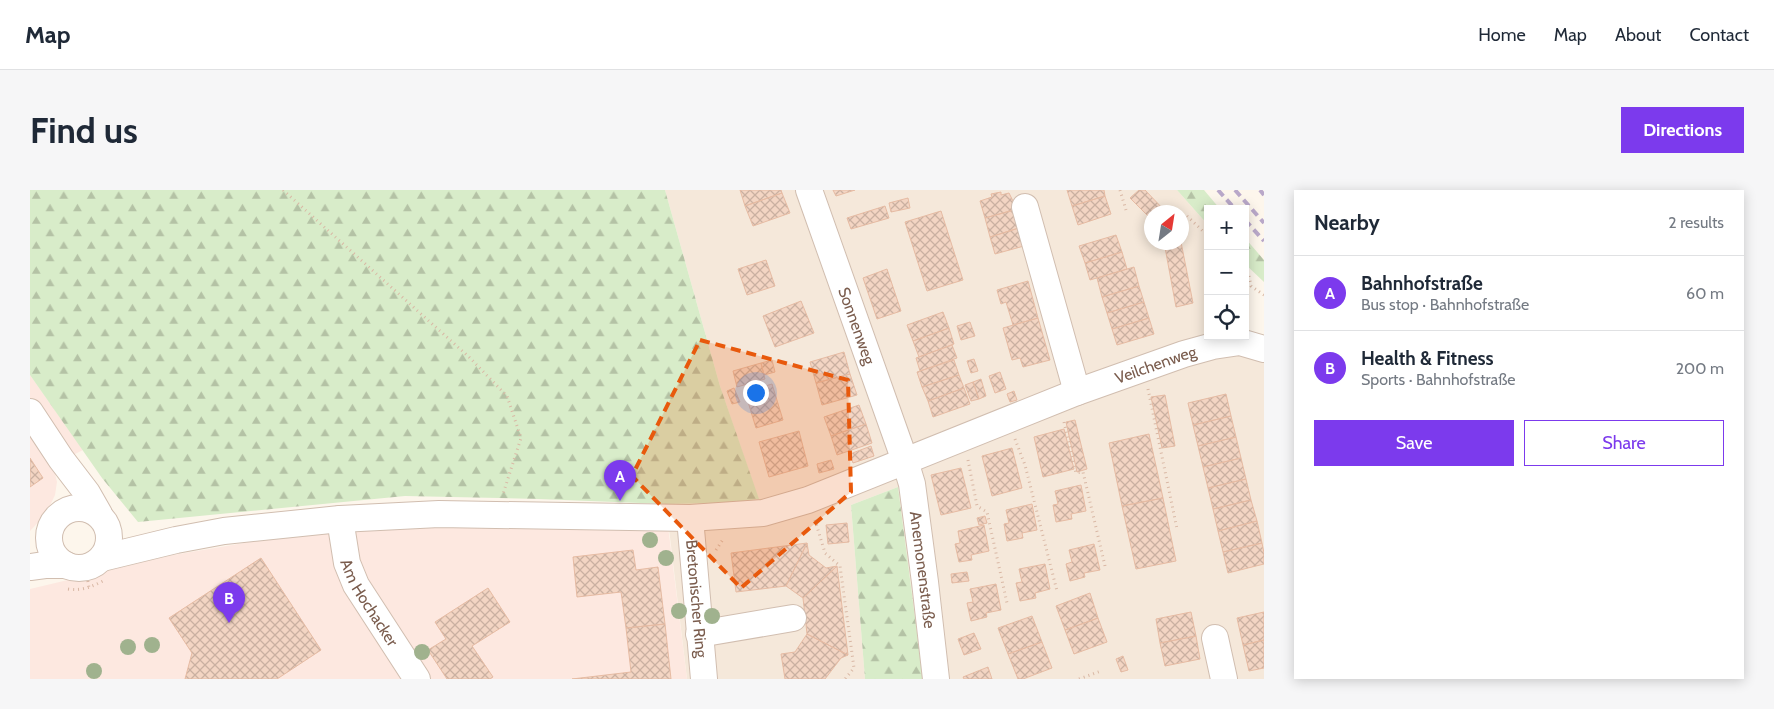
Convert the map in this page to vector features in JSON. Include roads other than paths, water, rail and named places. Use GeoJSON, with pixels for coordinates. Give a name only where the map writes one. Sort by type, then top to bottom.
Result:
{"type":"FeatureCollection","features":[{"type":"Feature","properties":{"kind":"street","name":"Sonnenweg"},"geometry":{"type":"LineString","coordinates":[[809,190],[905,461]]}},
{"type":"Feature","properties":{"kind":"street"},"geometry":{"type":"LineString","coordinates":[[1025,207],[1068,396]]}},
{"type":"Feature","properties":{"kind":"street","name":"Veilchenweg"},"geometry":{"type":"LineString","coordinates":[[176,540],[224,531],[340,519],[430,514],[690,518],[763,513],[808,500],[1008,419],[1184,354],[1213,346],[1240,342],[1264,349]]}},
{"type":"Feature","properties":{"kind":"street"},"geometry":{"type":"LineString","coordinates":[[30,412],[61,459],[87,493],[103,521],[109,544],[102,558],[96,564],[81,569],[58,561],[53,555],[48,539],[47,528],[64,481],[61,459]]}},
{"type":"Feature","properties":{"kind":"street","name":"Anemonenstraße"},"geometry":{"type":"LineString","coordinates":[[905,461],[912,484],[936,679]]}},
{"type":"Feature","properties":{"kind":"street"},"geometry":{"type":"LineString","coordinates":[[47,528],[71,508],[81,507],[90,509],[103,521],[149,539],[176,540]]}},
{"type":"Feature","properties":{"kind":"street","name":"Bretonischer Ring"},"geometry":{"type":"LineString","coordinates":[[690,518],[704,679]]}},
{"type":"Feature","properties":{"kind":"street","name":"Am Hochacker"},"geometry":{"type":"LineString","coordinates":[[340,519],[347,563],[356,586],[417,679]]}},
{"type":"Feature","properties":{"kind":"street"},"geometry":{"type":"LineString","coordinates":[[102,558],[176,540]]}},
{"type":"Feature","properties":{"kind":"street"},"geometry":{"type":"LineString","coordinates":[[30,567],[66,565]]}},
{"type":"Feature","properties":{"kind":"street"},"geometry":{"type":"LineString","coordinates":[[699,634],[793,618]]}},
{"type":"Feature","properties":{"kind":"street"},"geometry":{"type":"LineString","coordinates":[[1215,638],[1224,679]]}},
{"type":"Feature","properties":{"kind":"railway"},"geometry":{"type":"LineString","coordinates":[[1218,190],[1231,205]]}},
{"type":"Feature","properties":{"kind":"railway"},"geometry":{"type":"LineString","coordinates":[[1235,190],[1264,223]]}},
{"type":"Feature","properties":{"kind":"railway"},"geometry":{"type":"LineString","coordinates":[[1260,190],[1264,195]]}},
{"type":"Feature","properties":{"kind":"railway"},"geometry":{"type":"LineString","coordinates":[[1249,224],[1264,241]]}},
{"type":"Feature","properties":{"kind":"place","name":"Bahnhofstraße"},"geometry":{"type":"Point","coordinates":[620,501]}},
{"type":"Feature","properties":{"kind":"place","name":"Health & Fitness"},"geometry":{"type":"Point","coordinates":[229,623]}}]}
